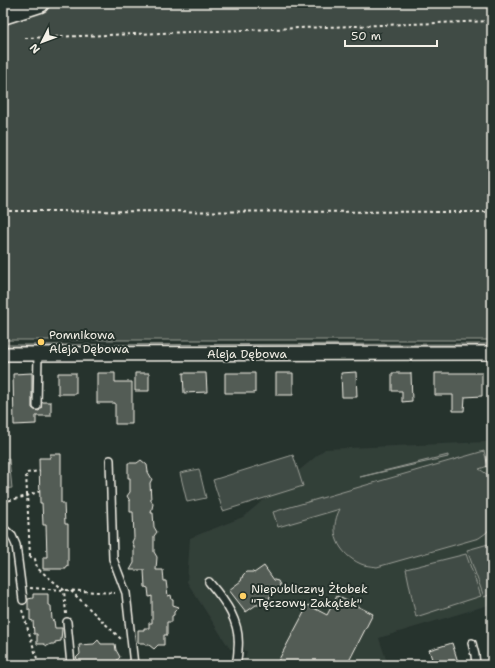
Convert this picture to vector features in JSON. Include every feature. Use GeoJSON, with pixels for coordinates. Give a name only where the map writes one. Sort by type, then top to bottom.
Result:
{"type":"FeatureCollection","features":[{"type":"Feature","properties":{"kind":"main road"},"geometry":{"type":"LineString","coordinates":[[3,15],[40,3]]}},
{"type":"Feature","properties":{"kind":"street","name":"Aleja Dębowa"},"geometry":{"type":"LineString","coordinates":[[3,354],[492,354]]}},
{"type":"Feature","properties":{"kind":"lane"},"geometry":{"type":"LineString","coordinates":[[37,406],[38,354]]}},
{"type":"Feature","properties":{"kind":"lane"},"geometry":{"type":"LineString","coordinates":[[110,460],[113,559],[126,593],[134,651],[134,665]]}},
{"type":"Feature","properties":{"kind":"lane"},"geometry":{"type":"LineString","coordinates":[[3,528],[12,536],[16,545],[23,600]]}},
{"type":"Feature","properties":{"kind":"lane"},"geometry":{"type":"LineString","coordinates":[[209,582],[221,596],[236,624],[238,649],[236,665]]}},
{"type":"Feature","properties":{"kind":"lane"},"geometry":{"type":"LineString","coordinates":[[67,622],[71,665]]}},
{"type":"Feature","properties":{"kind":"lane"},"geometry":{"type":"LineString","coordinates":[[472,643],[476,665]]}},
{"type":"Feature","properties":{"kind":"path"},"geometry":{"type":"LineString","coordinates":[[25,38],[492,21]]}},
{"type":"Feature","properties":{"kind":"path"},"geometry":{"type":"LineString","coordinates":[[3,211],[492,212]]}},
{"type":"Feature","properties":{"kind":"path"},"geometry":{"type":"LineString","coordinates":[[30,556],[26,473],[40,471]]}},
{"type":"Feature","properties":{"kind":"path"},"geometry":{"type":"LineString","coordinates":[[3,502],[40,491]]}},
{"type":"Feature","properties":{"kind":"path"},"geometry":{"type":"LineString","coordinates":[[17,556],[30,556],[35,559],[37,568],[64,590],[67,622]]}},
{"type":"Feature","properties":{"kind":"path"},"geometry":{"type":"LineString","coordinates":[[21,588],[126,593]]}},
{"type":"Feature","properties":{"kind":"path"},"geometry":{"type":"LineString","coordinates":[[70,590],[134,651]]}},
{"type":"Feature","properties":{"kind":"path"},"geometry":{"type":"LineString","coordinates":[[23,600],[22,609],[40,665]]}},
{"type":"Feature","properties":{"kind":"shaded area"},"geometry":{"type":"Polygon","coordinates":[[[53,3],[492,3],[492,340],[3,340],[3,19],[53,3]]]}},
{"type":"Feature","properties":{"kind":"shaded area"},"geometry":{"type":"Polygon","coordinates":[[[492,344],[492,349],[3,349],[3,345],[492,344]]]}},
{"type":"Feature","properties":{"kind":"shaded area"},"geometry":{"type":"Polygon","coordinates":[[[487,442],[492,460],[492,604],[379,638],[388,665],[243,665],[247,651],[230,649],[187,582],[190,538],[243,517],[325,449],[487,442]]]}},
{"type":"Feature","properties":{"kind":"shaded area"},"geometry":{"type":"Polygon","coordinates":[[[484,451],[488,466],[479,469],[488,475],[492,480],[492,526],[479,538],[377,567],[367,566],[353,560],[346,554],[337,541],[335,525],[340,509],[278,527],[273,512],[484,451]]]}},
{"type":"Feature","properties":{"kind":"shaded area"},"geometry":{"type":"Polygon","coordinates":[[[293,455],[303,486],[223,511],[213,480],[293,455]]]}},
{"type":"Feature","properties":{"kind":"shaded area"},"geometry":{"type":"Polygon","coordinates":[[[448,455],[448,457],[360,477],[448,455]]]}},
{"type":"Feature","properties":{"kind":"shaded area"},"geometry":{"type":"Polygon","coordinates":[[[3,459],[9,459],[12,488],[3,489],[3,459]]]}},
{"type":"Feature","properties":{"kind":"shaded area"},"geometry":{"type":"Polygon","coordinates":[[[199,469],[206,498],[187,502],[180,473],[199,469]]]}},
{"type":"Feature","properties":{"kind":"shaded area"},"geometry":{"type":"Polygon","coordinates":[[[492,543],[492,594],[484,597],[467,550],[492,543]]]}},
{"type":"Feature","properties":{"kind":"shaded area"},"geometry":{"type":"Polygon","coordinates":[[[466,554],[481,596],[416,617],[406,569],[466,554]]]}},
{"type":"Feature","properties":{"kind":"building"},"geometry":{"type":"Polygon","coordinates":[[[356,372],[357,397],[342,397],[341,373],[356,372]]]}},
{"type":"Feature","properties":{"kind":"building"},"geometry":{"type":"Polygon","coordinates":[[[32,373],[32,408],[39,411],[42,402],[51,402],[51,416],[36,416],[36,424],[14,425],[13,374],[32,373]]]}},
{"type":"Feature","properties":{"kind":"building"},"geometry":{"type":"Polygon","coordinates":[[[58,373],[76,373],[76,394],[58,394],[58,373]]]}},
{"type":"Feature","properties":{"kind":"building"},"geometry":{"type":"Polygon","coordinates":[[[97,373],[115,373],[115,382],[132,382],[132,424],[115,424],[115,403],[97,403],[97,373]]]}},
{"type":"Feature","properties":{"kind":"building"},"geometry":{"type":"Polygon","coordinates":[[[135,373],[149,373],[149,391],[135,391],[135,373]]]}},
{"type":"Feature","properties":{"kind":"building"},"geometry":{"type":"Polygon","coordinates":[[[183,373],[206,373],[207,392],[184,393],[183,373]]]}},
{"type":"Feature","properties":{"kind":"building"},"geometry":{"type":"Polygon","coordinates":[[[225,373],[255,373],[255,393],[225,393],[225,373]]]}},
{"type":"Feature","properties":{"kind":"building"},"geometry":{"type":"Polygon","coordinates":[[[276,373],[293,373],[293,395],[276,395],[276,373]]]}},
{"type":"Feature","properties":{"kind":"building"},"geometry":{"type":"Polygon","coordinates":[[[392,373],[411,373],[412,401],[402,402],[402,391],[392,391],[392,373]]]}},
{"type":"Feature","properties":{"kind":"building"},"geometry":{"type":"Polygon","coordinates":[[[435,373],[482,373],[482,396],[465,397],[464,411],[453,411],[453,395],[435,395],[435,373]]]}},
{"type":"Feature","properties":{"kind":"building"},"geometry":{"type":"Polygon","coordinates":[[[50,454],[61,454],[61,503],[64,503],[65,524],[68,524],[68,567],[66,567],[66,569],[43,569],[43,557],[47,557],[46,525],[43,525],[42,503],[40,503],[39,458],[50,458],[50,454]]]}},
{"type":"Feature","properties":{"kind":"building"},"geometry":{"type":"Polygon","coordinates":[[[141,460],[147,465],[148,472],[152,479],[150,483],[151,500],[153,504],[151,513],[153,513],[154,527],[157,532],[154,536],[154,552],[157,557],[156,570],[163,570],[168,596],[171,595],[173,605],[179,607],[172,616],[172,622],[167,622],[167,635],[164,635],[164,645],[158,645],[154,649],[149,645],[145,645],[145,643],[138,643],[138,630],[149,628],[149,623],[152,623],[152,596],[149,597],[148,588],[145,587],[144,570],[130,570],[134,563],[134,547],[132,542],[134,538],[133,512],[130,512],[130,501],[127,496],[130,492],[128,463],[137,463],[141,460]]]}},
{"type":"Feature","properties":{"kind":"building"},"geometry":{"type":"Polygon","coordinates":[[[264,566],[274,580],[278,581],[280,585],[277,591],[270,596],[268,602],[261,605],[256,605],[246,612],[229,590],[241,581],[246,572],[254,573],[264,566]]]}},
{"type":"Feature","properties":{"kind":"building"},"geometry":{"type":"Polygon","coordinates":[[[33,594],[48,594],[48,605],[51,606],[52,620],[54,621],[55,628],[62,628],[61,641],[47,646],[44,644],[37,644],[37,634],[34,634],[33,621],[30,620],[30,610],[28,610],[28,599],[33,598],[33,594]]]}},
{"type":"Feature","properties":{"kind":"building"},"geometry":{"type":"Polygon","coordinates":[[[337,596],[373,614],[347,665],[276,665],[308,605],[327,615],[337,596]]]}},
{"type":"Feature","properties":{"kind":"building"},"geometry":{"type":"Polygon","coordinates":[[[98,640],[101,644],[115,644],[116,650],[120,657],[113,665],[84,665],[76,658],[80,654],[79,645],[94,644],[98,640]]]}},
{"type":"Feature","properties":{"kind":"building"},"geometry":{"type":"Polygon","coordinates":[[[452,643],[459,665],[434,665],[429,650],[452,643]]]}},
{"type":"Feature","properties":{"kind":"place","name":"Pomnikowa Aleja Dębowa"},"geometry":{"type":"Point","coordinates":[41,342]}},
{"type":"Feature","properties":{"kind":"place","name":"Niepubliczny Żłobek \"Tęczowy Zakątek\""},"geometry":{"type":"Point","coordinates":[243,596]}}]}
